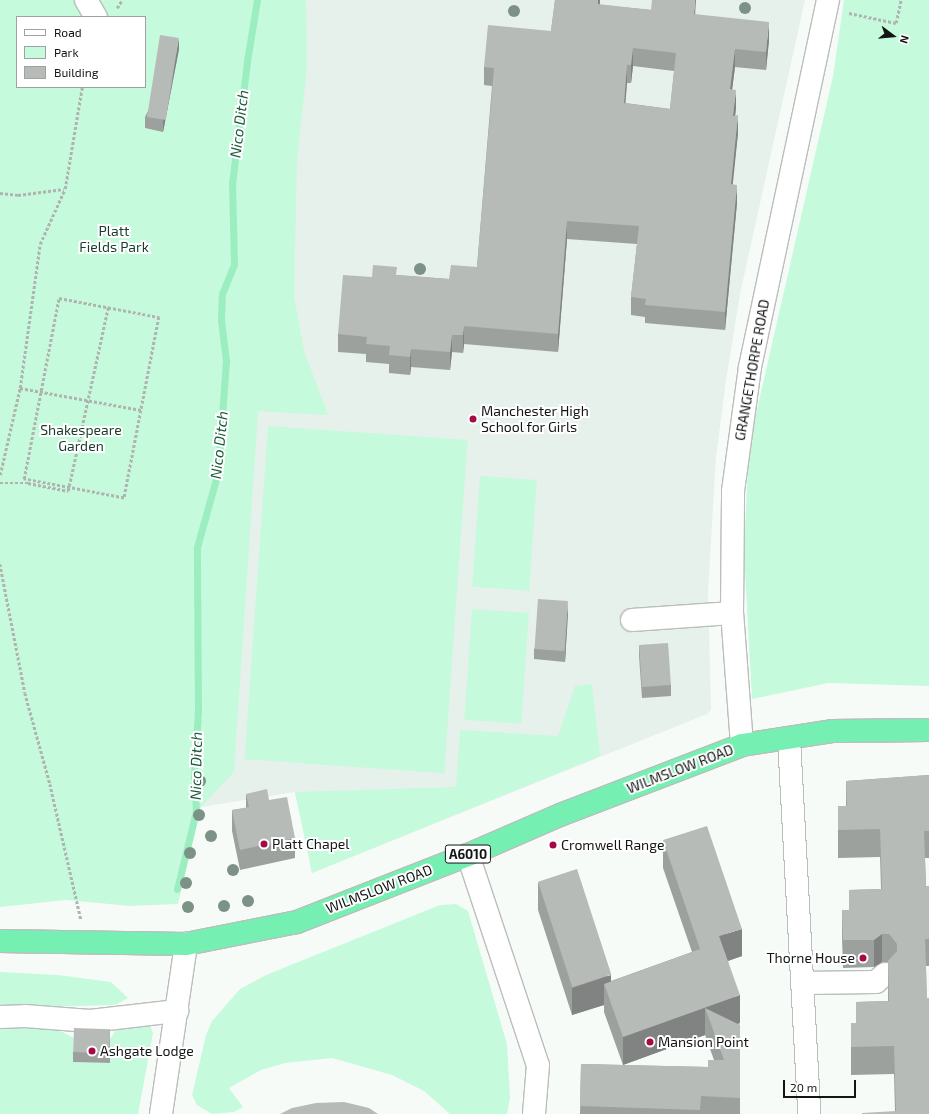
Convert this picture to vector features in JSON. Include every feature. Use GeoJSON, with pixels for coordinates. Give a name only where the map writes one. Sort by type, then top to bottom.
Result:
{"type":"FeatureCollection","features":[{"type":"Feature","properties":{"kind":"highway","name":"WILMSLOW ROAD"},"geometry":{"type":"LineString","coordinates":[[0,941],[85,944],[186,944],[297,922],[468,855],[560,815],[742,745],[789,739],[832,731],[929,730]]}},
{"type":"Feature","properties":{"kind":"street"},"geometry":{"type":"LineString","coordinates":[[86,0],[95,16]]}},
{"type":"Feature","properties":{"kind":"street","name":"GRANGETHORPE ROAD"},"geometry":{"type":"LineString","coordinates":[[742,745],[732,613],[734,491],[750,367],[827,4]]}},
{"type":"Feature","properties":{"kind":"street"},"geometry":{"type":"LineString","coordinates":[[632,620],[732,613]]}},
{"type":"Feature","properties":{"kind":"street"},"geometry":{"type":"LineString","coordinates":[[789,739],[809,1114]]}},
{"type":"Feature","properties":{"kind":"street"},"geometry":{"type":"LineString","coordinates":[[468,855],[538,1065],[534,1114]]}},
{"type":"Feature","properties":{"kind":"street"},"geometry":{"type":"LineString","coordinates":[[165,1113],[186,944]]}},
{"type":"Feature","properties":{"kind":"street"},"geometry":{"type":"LineString","coordinates":[[802,983],[876,982],[885,974]]}},
{"type":"Feature","properties":{"kind":"street"},"geometry":{"type":"LineString","coordinates":[[0,1017],[25,1016],[90,1021],[177,1012]]}},
{"type":"Feature","properties":{"kind":"path"},"geometry":{"type":"LineString","coordinates":[[827,4],[896,23],[901,0]]}},
{"type":"Feature","properties":{"kind":"path"},"geometry":{"type":"LineString","coordinates":[[0,475],[20,388],[40,244],[65,189],[82,88]]}},
{"type":"Feature","properties":{"kind":"path"},"geometry":{"type":"LineString","coordinates":[[0,193],[18,195],[65,189]]}},
{"type":"Feature","properties":{"kind":"path"},"geometry":{"type":"LineString","coordinates":[[59,298],[159,317],[124,498],[24,479],[41,391],[59,298]]}},
{"type":"Feature","properties":{"kind":"path"},"geometry":{"type":"LineString","coordinates":[[0,483],[28,483],[68,491],[108,307]]}},
{"type":"Feature","properties":{"kind":"path"},"geometry":{"type":"LineString","coordinates":[[20,388],[141,410]]}},
{"type":"Feature","properties":{"kind":"path"},"geometry":{"type":"LineString","coordinates":[[0,564],[26,693],[77,891],[85,944]]}},
{"type":"Feature","properties":{"kind":"shaded area","name":"Manchester High School for Girls"},"geometry":{"type":"Polygon","coordinates":[[[261,0],[805,0],[740,294],[726,380],[716,457],[708,591],[711,710],[707,714],[312,873],[295,792],[201,807],[261,0]]]}},
{"type":"Feature","properties":{"kind":"green space","name":"Platt Fields Park"},"geometry":{"type":"Polygon","coordinates":[[[0,0],[305,0],[307,67],[297,160],[294,296],[304,351],[328,415],[258,411],[234,772],[201,807],[178,904],[130,906],[66,900],[0,907],[0,0]]]}},
{"type":"Feature","properties":{"kind":"green space"},"geometry":{"type":"Polygon","coordinates":[[[844,0],[929,0],[929,686],[828,683],[752,699],[744,552],[749,445],[833,76],[844,0]]]}},
{"type":"Feature","properties":{"kind":"green space"},"geometry":{"type":"Polygon","coordinates":[[[268,426],[468,440],[444,773],[245,759],[268,426]]]}},
{"type":"Feature","properties":{"kind":"green space"},"geometry":{"type":"Polygon","coordinates":[[[480,476],[537,480],[529,591],[472,587],[480,476]]]}},
{"type":"Feature","properties":{"kind":"green space"},"geometry":{"type":"Polygon","coordinates":[[[472,609],[529,613],[521,724],[464,720],[472,609]]]}},
{"type":"Feature","properties":{"kind":"green space"},"geometry":{"type":"Polygon","coordinates":[[[592,684],[600,756],[312,873],[295,792],[456,787],[460,730],[558,736],[575,686],[592,684]]]}},
{"type":"Feature","properties":{"kind":"green space"},"geometry":{"type":"Polygon","coordinates":[[[456,904],[468,911],[507,1044],[510,1098],[507,1114],[450,1114],[424,1091],[392,1075],[332,1058],[285,1063],[261,1070],[229,1088],[243,1107],[234,1112],[212,1114],[197,1105],[192,1095],[206,1035],[212,1021],[240,989],[266,975],[440,905],[456,904]]]}},
{"type":"Feature","properties":{"kind":"green space"},"geometry":{"type":"Polygon","coordinates":[[[0,972],[58,975],[111,982],[128,998],[115,1005],[0,1008],[0,972]]]}},
{"type":"Feature","properties":{"kind":"green space"},"geometry":{"type":"Polygon","coordinates":[[[149,1022],[153,1033],[138,1114],[0,1114],[0,1025],[47,1024],[74,1038],[73,1062],[109,1063],[110,1039],[118,1027],[149,1022]]]}},
{"type":"Feature","properties":{"kind":"building"},"geometry":{"type":"Polygon","coordinates":[[[555,0],[598,0],[598,4],[651,10],[652,0],[695,0],[694,14],[769,22],[766,52],[735,49],[730,89],[736,90],[733,116],[738,115],[731,184],[737,185],[725,312],[645,305],[646,299],[631,297],[639,226],[567,221],[558,334],[464,326],[463,335],[452,335],[450,352],[411,349],[410,357],[389,355],[390,346],[366,344],[367,337],[338,334],[343,275],[372,277],[373,265],[397,267],[396,275],[449,279],[451,265],[477,267],[494,68],[484,67],[488,25],[551,31],[555,0]],[[633,48],[631,65],[627,65],[624,103],[670,109],[676,53],[633,48]]]}},
{"type":"Feature","properties":{"kind":"building"},"geometry":{"type":"Polygon","coordinates":[[[160,35],[179,38],[166,120],[147,117],[160,35]]]}},
{"type":"Feature","properties":{"kind":"building"},"geometry":{"type":"Polygon","coordinates":[[[538,599],[568,601],[564,651],[535,649],[538,599]]]}},
{"type":"Feature","properties":{"kind":"building"},"geometry":{"type":"Polygon","coordinates":[[[668,643],[671,685],[642,687],[639,645],[668,643]]]}},
{"type":"Feature","properties":{"kind":"building","name":"Thorne House"},"geometry":{"type":"Polygon","coordinates":[[[929,775],[929,831],[924,831],[926,886],[929,886],[929,939],[925,939],[927,998],[929,998],[929,1114],[862,1114],[896,1111],[894,1046],[851,1047],[851,1023],[856,1023],[856,1002],[889,1001],[888,961],[897,951],[897,944],[889,934],[882,934],[874,940],[843,940],[842,910],[849,910],[849,890],[882,889],[880,829],[838,830],[838,806],[847,806],[846,781],[929,775]]]}},
{"type":"Feature","properties":{"kind":"building"},"geometry":{"type":"Polygon","coordinates":[[[267,789],[269,800],[287,797],[295,838],[240,850],[232,810],[249,807],[246,794],[267,789]]]}},
{"type":"Feature","properties":{"kind":"building"},"geometry":{"type":"Polygon","coordinates":[[[707,826],[742,929],[719,936],[740,995],[623,1037],[604,984],[700,949],[663,840],[707,826]]]}},
{"type":"Feature","properties":{"kind":"building"},"geometry":{"type":"Polygon","coordinates":[[[577,869],[611,975],[572,987],[538,882],[577,869]]]}},
{"type":"Feature","properties":{"kind":"building"},"geometry":{"type":"Polygon","coordinates":[[[705,1008],[740,1025],[740,1098],[701,1096],[700,1110],[580,1106],[581,1064],[708,1067],[708,1060],[724,1060],[705,1008]]]}},
{"type":"Feature","properties":{"kind":"building"},"geometry":{"type":"Polygon","coordinates":[[[74,1028],[110,1029],[109,1053],[73,1052],[74,1028]]]}},
{"type":"Feature","properties":{"kind":"building"},"geometry":{"type":"Polygon","coordinates":[[[344,1102],[369,1108],[378,1114],[280,1114],[292,1108],[316,1103],[344,1102]]]}},
{"type":"Feature","properties":{"kind":"waterway","name":"Nico Ditch"},"geometry":{"type":"LineString","coordinates":[[177,889],[196,811],[194,778],[198,710],[197,547],[218,472],[226,361],[221,320],[222,294],[234,264],[232,184],[247,61],[257,0]]}},
{"type":"Feature","properties":{"kind":"place","name":"Manchester High School for Girls"},"geometry":{"type":"Point","coordinates":[473,419]}},
{"type":"Feature","properties":{"kind":"place","name":"Platt Chapel"},"geometry":{"type":"Point","coordinates":[264,844]}},
{"type":"Feature","properties":{"kind":"place","name":"Cromwell Range"},"geometry":{"type":"Point","coordinates":[553,845]}},
{"type":"Feature","properties":{"kind":"place","name":"Thorne House"},"geometry":{"type":"Point","coordinates":[863,958]}},
{"type":"Feature","properties":{"kind":"place","name":"Mansion Point"},"geometry":{"type":"Point","coordinates":[650,1042]}},
{"type":"Feature","properties":{"kind":"place","name":"Ashgate Lodge"},"geometry":{"type":"Point","coordinates":[92,1051]}},
{"type":"Feature","properties":{"kind":"park label","name":"Shakespeare Garden"},"geometry":{"type":"Point","coordinates":[81,438]}}]}
